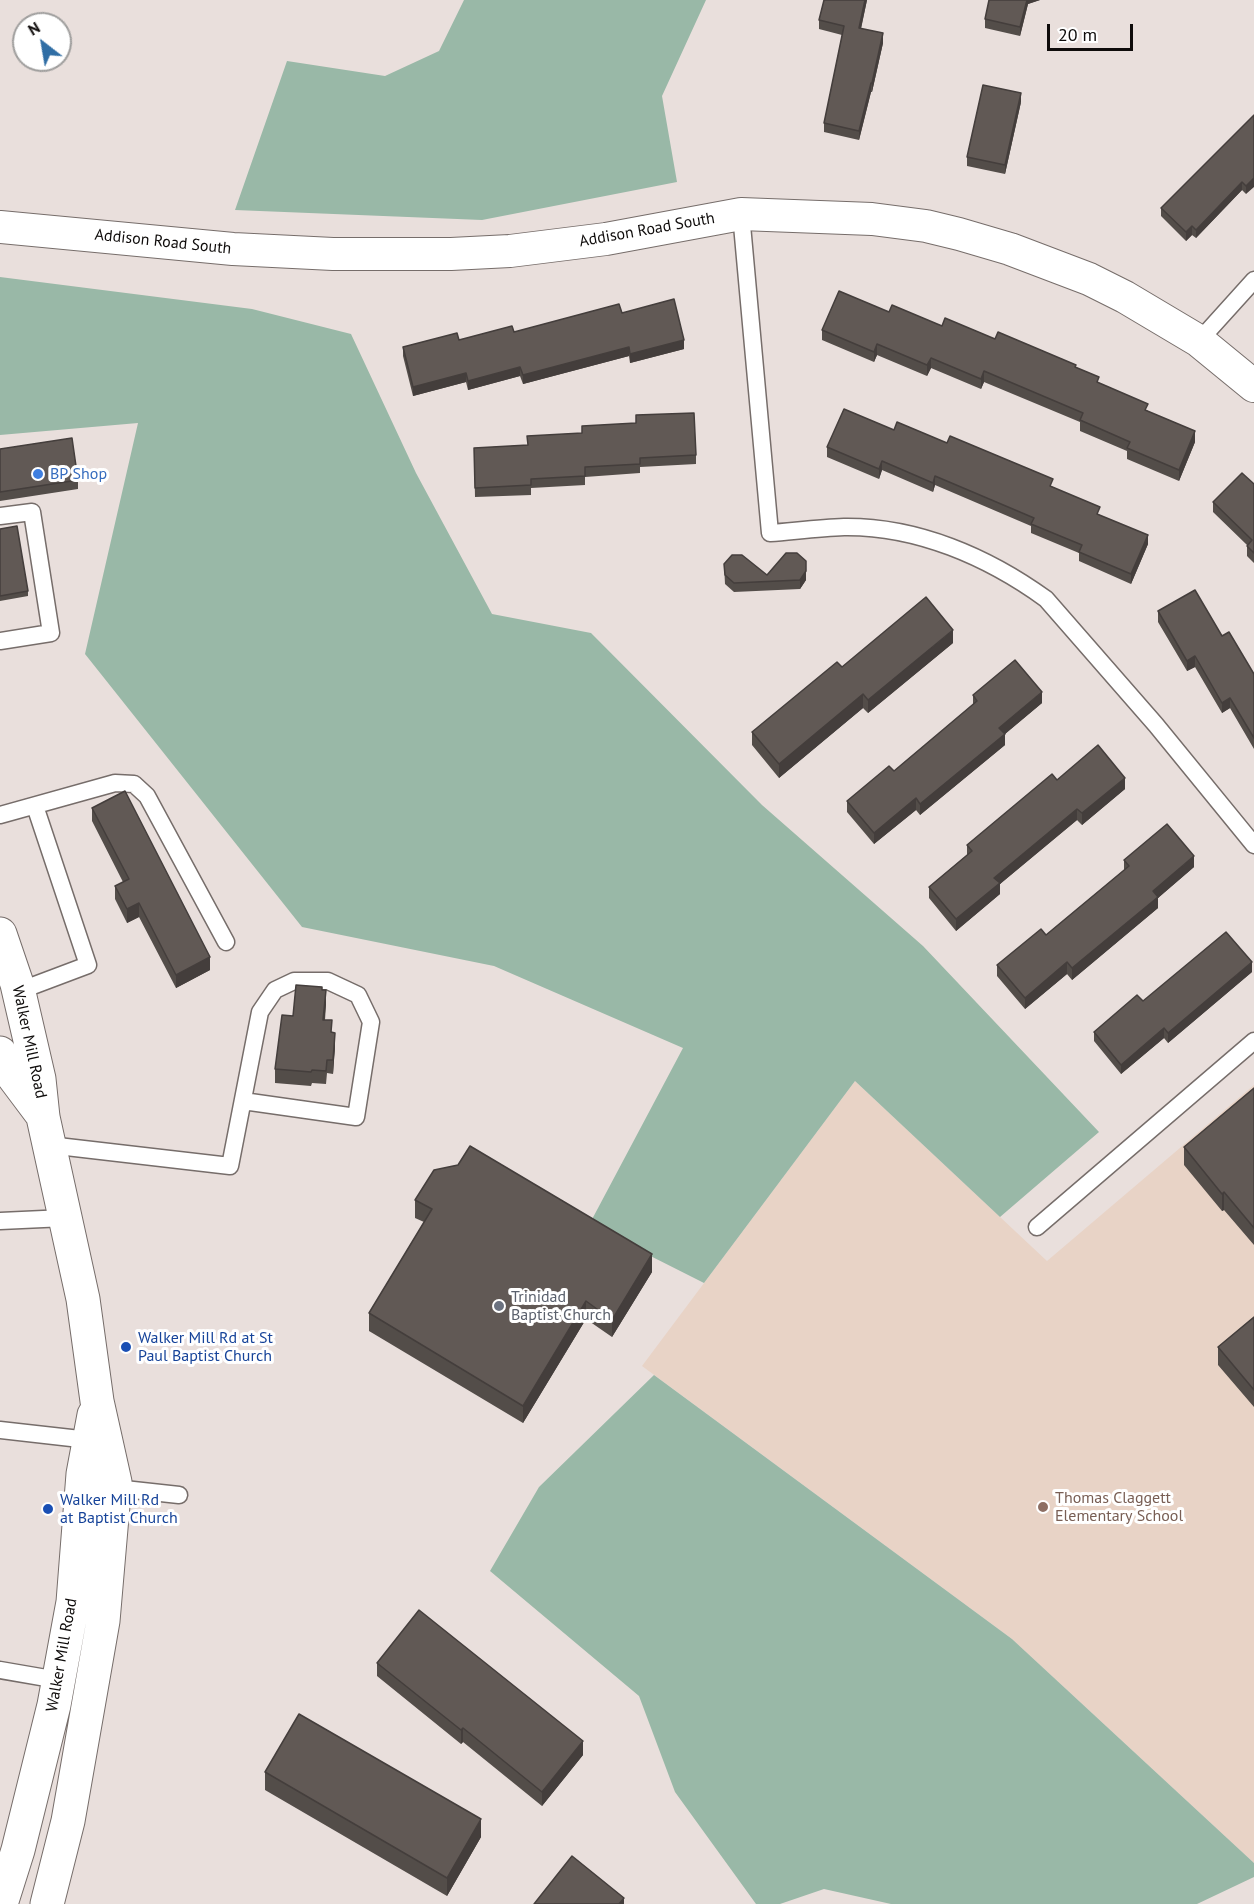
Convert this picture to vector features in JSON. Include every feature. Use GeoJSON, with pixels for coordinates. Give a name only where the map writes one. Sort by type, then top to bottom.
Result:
{"type":"FeatureCollection","features":[{"type":"Feature","properties":{"kind":"main road","name":"Walker Mill Road"},"geometry":{"type":"LineString","coordinates":[[0,934],[9,993],[39,1079],[46,1131],[83,1299],[97,1401],[115,1482],[104,1621],[68,1821],[47,1904]]}},
{"type":"Feature","properties":{"kind":"main road","name":"Walker Mill Road"},"geometry":{"type":"LineString","coordinates":[[0,1053],[46,1131]]}},
{"type":"Feature","properties":{"kind":"main road","name":"Walker Mill Road"},"geometry":{"type":"LineString","coordinates":[[1,1904],[18,1850],[58,1680],[73,1602],[83,1474],[97,1401]]}},
{"type":"Feature","properties":{"kind":"street","name":"Addison Road South"},"geometry":{"type":"LineString","coordinates":[[0,227],[233,249],[333,254],[452,254],[510,251],[606,239],[741,214],[872,219],[926,226],[959,234],[1010,249],[1089,279],[1125,297],[1199,341],[1254,386]]}},
{"type":"Feature","properties":{"kind":"lane"},"geometry":{"type":"LineString","coordinates":[[741,214],[770,533],[845,527],[877,529],[912,536],[958,549],[1028,586],[1046,599],[1156,724],[1254,845]]}},
{"type":"Feature","properties":{"kind":"lane"},"geometry":{"type":"LineString","coordinates":[[1199,341],[1254,280]]}},
{"type":"Feature","properties":{"kind":"lane"},"geometry":{"type":"LineString","coordinates":[[0,516],[32,512],[51,633],[0,641]]}},
{"type":"Feature","properties":{"kind":"lane"},"geometry":{"type":"LineString","coordinates":[[0,815],[115,783],[134,784],[147,796],[226,942]]}},
{"type":"Feature","properties":{"kind":"lane"},"geometry":{"type":"LineString","coordinates":[[9,993],[88,966],[36,806]]}},
{"type":"Feature","properties":{"kind":"lane"},"geometry":{"type":"LineString","coordinates":[[46,1131],[230,1166],[260,1012],[274,990],[294,981],[328,981],[358,995],[371,1022],[356,1117],[243,1101]]}},
{"type":"Feature","properties":{"kind":"lane"},"geometry":{"type":"LineString","coordinates":[[1037,1227],[1254,1041]]}},
{"type":"Feature","properties":{"kind":"lane"},"geometry":{"type":"LineString","coordinates":[[0,1221],[65,1218]]}},
{"type":"Feature","properties":{"kind":"lane"},"geometry":{"type":"LineString","coordinates":[[0,1430],[89,1440]]}},
{"type":"Feature","properties":{"kind":"lane"},"geometry":{"type":"LineString","coordinates":[[115,1488],[179,1495]]}},
{"type":"Feature","properties":{"kind":"lane"},"geometry":{"type":"LineString","coordinates":[[0,1670],[58,1680]]}},
{"type":"Feature","properties":{"kind":"shaded area","name":"Thomas Claggett Elementary School"},"geometry":{"type":"Polygon","coordinates":[[[855,1081],[1047,1261],[1254,1085],[1254,1863],[1012,1639],[642,1366],[855,1081]]]}},
{"type":"Feature","properties":{"kind":"green space"},"geometry":{"type":"Polygon","coordinates":[[[464,0],[706,0],[662,96],[677,182],[482,220],[235,210],[287,61],[385,76],[439,51],[464,0]]]}},
{"type":"Feature","properties":{"kind":"green space"},"geometry":{"type":"Polygon","coordinates":[[[0,277],[252,309],[351,334],[416,473],[492,614],[591,633],[762,805],[923,946],[1099,1132],[1000,1217],[855,1081],[704,1283],[589,1225],[683,1048],[494,966],[302,927],[85,654],[138,423],[0,435],[0,277]]]}},
{"type":"Feature","properties":{"kind":"green space"},"geometry":{"type":"Polygon","coordinates":[[[654,1375],[1012,1639],[1254,1863],[1254,1877],[1197,1904],[891,1904],[824,1889],[780,1904],[756,1904],[675,1792],[639,1696],[490,1571],[539,1487],[654,1375]]]}},
{"type":"Feature","properties":{"kind":"building"},"geometry":{"type":"Polygon","coordinates":[[[824,0],[865,0],[859,28],[883,33],[859,131],[824,123],[844,26],[819,20],[824,0]]]}},
{"type":"Feature","properties":{"kind":"building"},"geometry":{"type":"Polygon","coordinates":[[[989,0],[1027,0],[1020,27],[985,19],[989,0]]]}},
{"type":"Feature","properties":{"kind":"building"},"geometry":{"type":"Polygon","coordinates":[[[983,85],[1021,93],[1005,165],[967,157],[983,85]]]}},
{"type":"Feature","properties":{"kind":"building"},"geometry":{"type":"Polygon","coordinates":[[[1254,115],[1254,178],[1246,186],[1242,182],[1196,230],[1192,226],[1186,232],[1161,208],[1254,115]]]}},
{"type":"Feature","properties":{"kind":"building"},"geometry":{"type":"Polygon","coordinates":[[[839,291],[889,312],[892,305],[942,326],[945,318],[995,339],[998,332],[1099,377],[1097,382],[1148,404],[1145,410],[1195,431],[1179,470],[1127,448],[1130,442],[1080,420],[1083,413],[984,371],[981,379],[931,358],[927,365],[877,344],[874,352],[822,330],[839,291]]]}},
{"type":"Feature","properties":{"kind":"building"},"geometry":{"type":"Polygon","coordinates":[[[674,299],[684,340],[630,354],[629,347],[523,375],[520,367],[468,381],[466,373],[413,387],[403,347],[457,333],[459,340],[512,326],[514,332],[619,304],[622,313],[674,299]]]}},
{"type":"Feature","properties":{"kind":"building"},"geometry":{"type":"Polygon","coordinates":[[[844,409],[894,430],[897,422],[947,443],[950,436],[1053,479],[1050,486],[1100,507],[1097,514],[1148,535],[1131,574],[1079,552],[1082,545],[1031,524],[1034,518],[935,476],[933,483],[882,461],[879,469],[827,447],[844,409]]]}},
{"type":"Feature","properties":{"kind":"building"},"geometry":{"type":"Polygon","coordinates":[[[694,413],[696,455],[640,458],[640,464],[585,467],[585,476],[531,479],[531,485],[475,488],[474,448],[528,445],[527,436],[582,433],[582,426],[636,423],[636,415],[694,413]]]}},
{"type":"Feature","properties":{"kind":"building","name":"BP Shop"},"geometry":{"type":"Polygon","coordinates":[[[72,438],[78,480],[0,492],[0,449],[72,438]]]}},
{"type":"Feature","properties":{"kind":"building"},"geometry":{"type":"Polygon","coordinates":[[[1242,473],[1254,484],[1254,553],[1247,546],[1252,540],[1213,502],[1242,473]]]}},
{"type":"Feature","properties":{"kind":"building"},"geometry":{"type":"Polygon","coordinates":[[[17,526],[28,591],[0,596],[0,529],[17,526]]]}},
{"type":"Feature","properties":{"kind":"building"},"geometry":{"type":"Polygon","coordinates":[[[786,553],[797,553],[806,561],[806,571],[800,580],[734,583],[725,575],[724,564],[732,555],[742,555],[767,575],[786,553]]]}},
{"type":"Feature","properties":{"kind":"building"},"geometry":{"type":"Polygon","coordinates":[[[1195,590],[1222,636],[1229,632],[1254,674],[1254,738],[1230,698],[1222,703],[1195,656],[1187,661],[1158,611],[1195,590]]]}},
{"type":"Feature","properties":{"kind":"building"},"geometry":{"type":"Polygon","coordinates":[[[926,597],[953,630],[868,700],[863,694],[779,764],[752,732],[837,662],[842,667],[926,597]]]}},
{"type":"Feature","properties":{"kind":"building"},"geometry":{"type":"Polygon","coordinates":[[[1015,660],[1042,692],[999,728],[1005,734],[920,804],[916,798],[874,833],[847,801],[889,766],[894,771],[977,701],[973,695],[1015,660]]]}},
{"type":"Feature","properties":{"kind":"building"},"geometry":{"type":"Polygon","coordinates":[[[1098,745],[1125,778],[1082,813],[1077,809],[994,878],[1000,883],[956,919],[929,887],[972,851],[967,845],[1052,774],[1057,780],[1098,745]]]}},
{"type":"Feature","properties":{"kind":"building"},"geometry":{"type":"Polygon","coordinates":[[[125,791],[210,957],[176,975],[139,903],[127,909],[115,886],[129,879],[92,808],[125,791]]]}},
{"type":"Feature","properties":{"kind":"building"},"geometry":{"type":"Polygon","coordinates":[[[1167,824],[1194,856],[1153,891],[1158,897],[1072,968],[1067,962],[1025,998],[997,965],[1041,929],[1046,935],[1129,866],[1124,860],[1167,824]]]}},
{"type":"Feature","properties":{"kind":"building"},"geometry":{"type":"Polygon","coordinates":[[[1226,932],[1252,962],[1168,1033],[1164,1028],[1121,1065],[1094,1032],[1137,995],[1143,1001],[1226,932]]]}},
{"type":"Feature","properties":{"kind":"building"},"geometry":{"type":"Polygon","coordinates":[[[296,985],[322,987],[322,990],[326,990],[323,1020],[332,1020],[331,1032],[335,1033],[333,1060],[327,1060],[326,1071],[275,1069],[282,1015],[293,1016],[296,985]]]}},
{"type":"Feature","properties":{"kind":"building"},"geometry":{"type":"Polygon","coordinates":[[[1254,1088],[1254,1228],[1224,1192],[1222,1194],[1184,1147],[1254,1088]]]}},
{"type":"Feature","properties":{"kind":"building"},"geometry":{"type":"Polygon","coordinates":[[[470,1146],[652,1254],[612,1320],[586,1301],[523,1406],[369,1313],[432,1209],[415,1200],[434,1170],[458,1165],[470,1146]]]}},
{"type":"Feature","properties":{"kind":"building"},"geometry":{"type":"Polygon","coordinates":[[[1254,1317],[1254,1390],[1218,1347],[1254,1317]]]}},
{"type":"Feature","properties":{"kind":"building"},"geometry":{"type":"Polygon","coordinates":[[[419,1610],[583,1741],[542,1792],[377,1663],[419,1610]]]}},
{"type":"Feature","properties":{"kind":"building"},"geometry":{"type":"Polygon","coordinates":[[[299,1714],[481,1819],[447,1878],[265,1772],[299,1714]]]}},
{"type":"Feature","properties":{"kind":"building"},"geometry":{"type":"Polygon","coordinates":[[[572,1856],[624,1898],[619,1904],[534,1904],[572,1856]]]}},
{"type":"Feature","properties":{"kind":"place","name":"BP Shop"},"geometry":{"type":"Point","coordinates":[38,474]}},
{"type":"Feature","properties":{"kind":"place","name":"Trinidad Baptist Church"},"geometry":{"type":"Point","coordinates":[499,1306]}},
{"type":"Feature","properties":{"kind":"place","name":"Walker Mill Rd at St Paul Baptist Church"},"geometry":{"type":"Point","coordinates":[126,1347]}},
{"type":"Feature","properties":{"kind":"place","name":"Thomas Claggett Elementary School"},"geometry":{"type":"Point","coordinates":[1043,1507]}},
{"type":"Feature","properties":{"kind":"place","name":"Walker Mill Rd at Baptist Church"},"geometry":{"type":"Point","coordinates":[48,1509]}}]}
